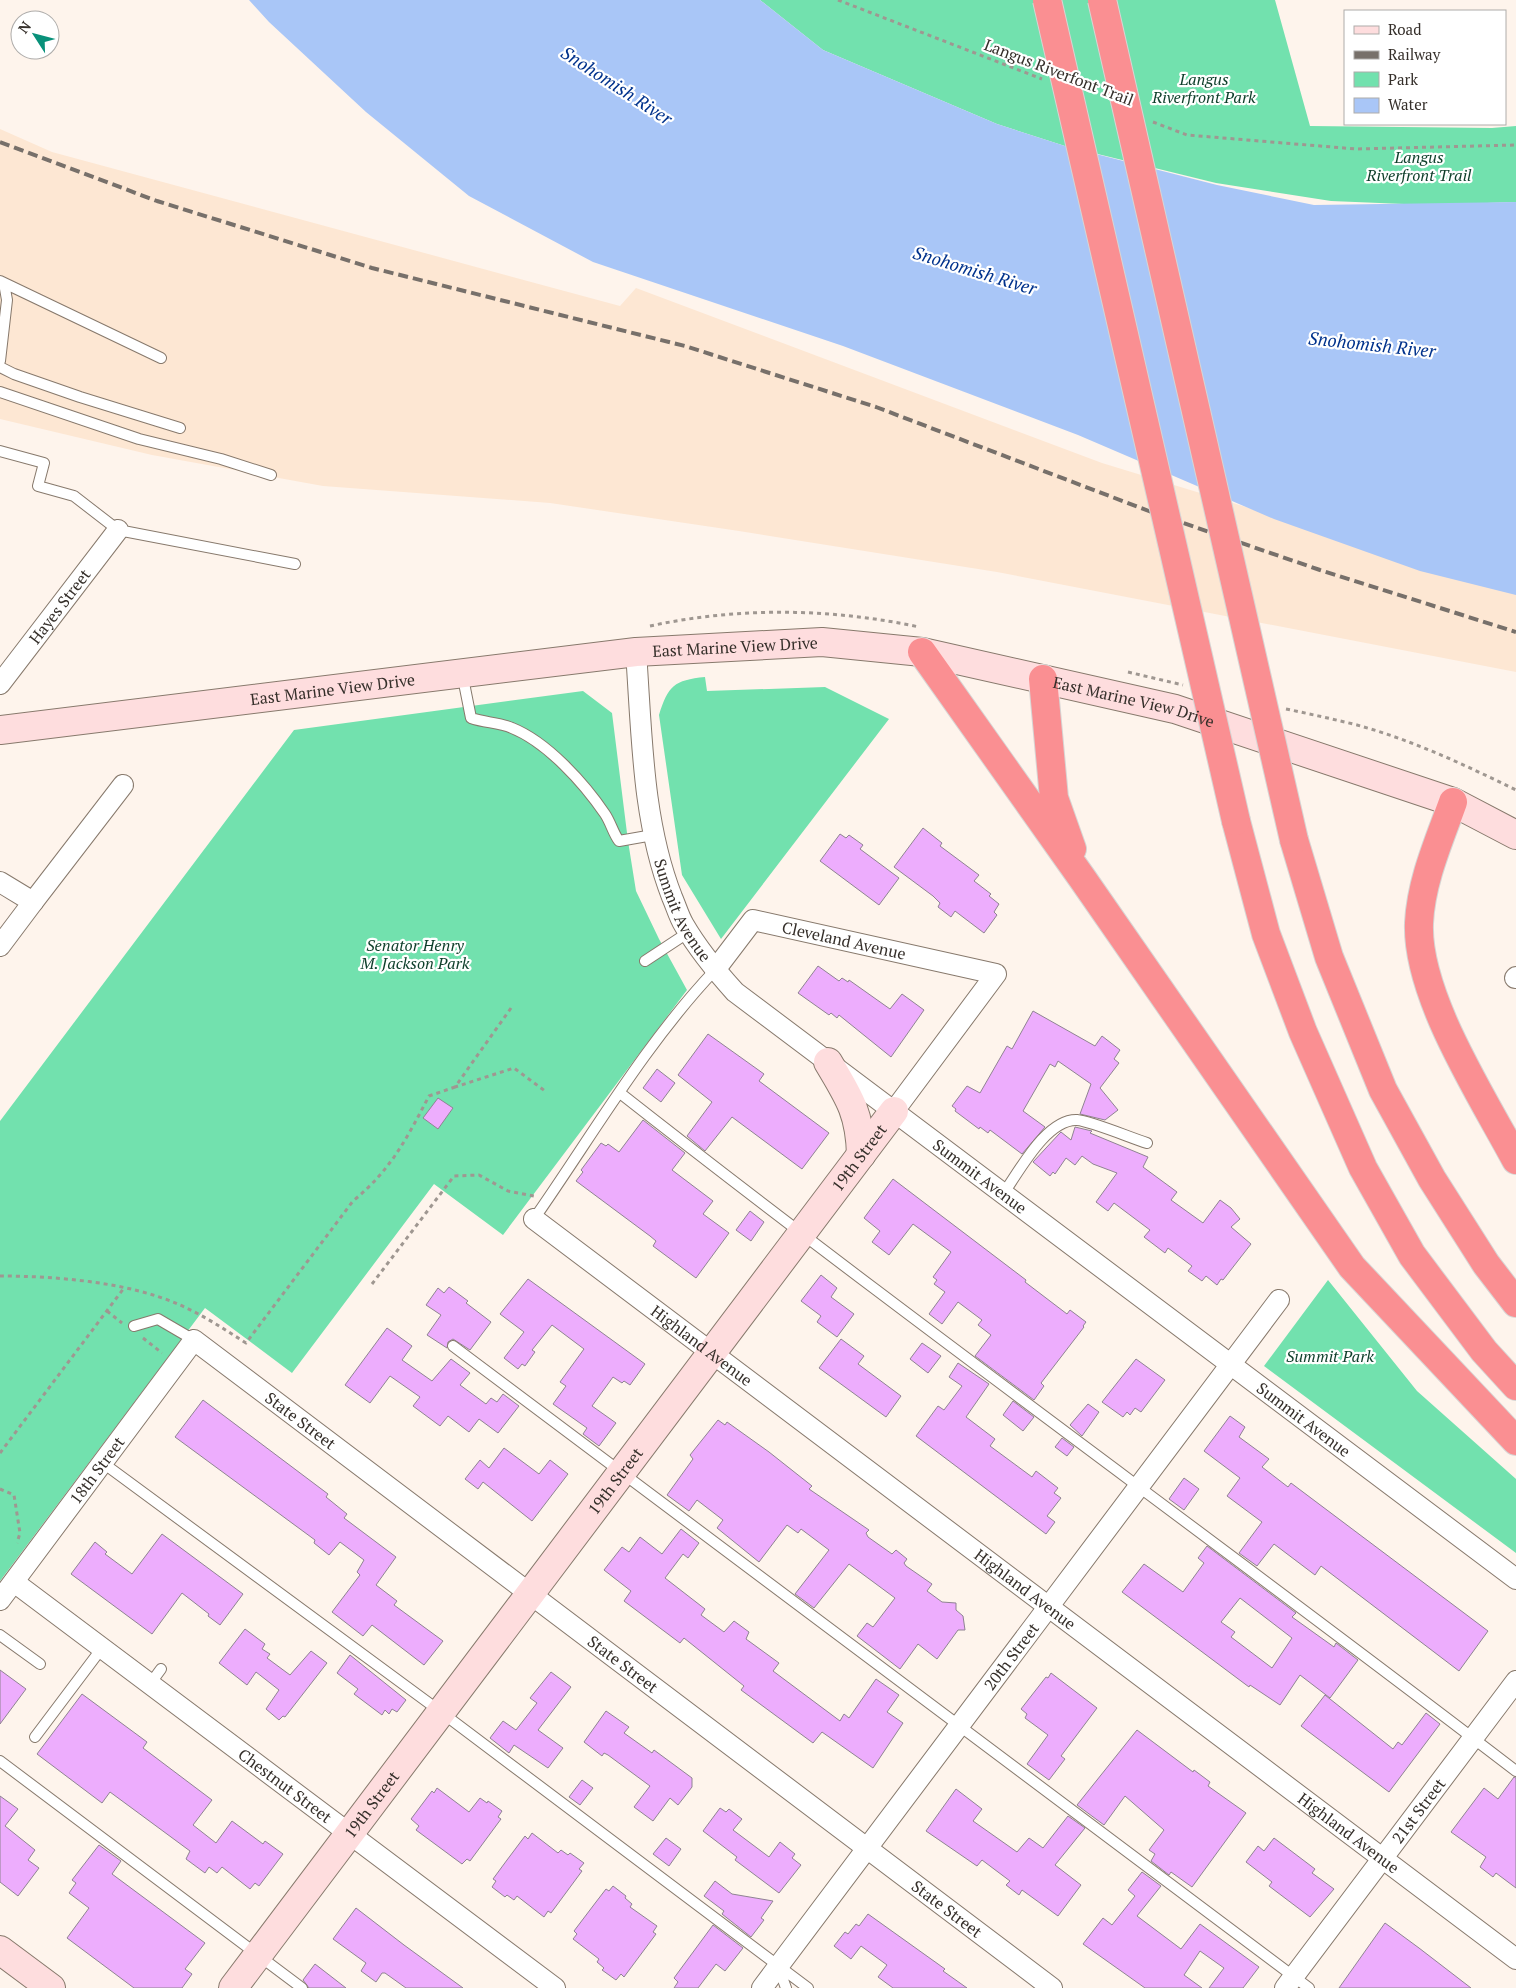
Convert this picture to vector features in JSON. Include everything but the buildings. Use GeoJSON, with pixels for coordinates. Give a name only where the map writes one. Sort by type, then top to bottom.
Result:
{"type":"FeatureCollection","features":[{"type":"Feature","properties":{"kind":"highway"},"geometry":{"type":"LineString","coordinates":[[1048,0],[1236,821],[1270,943],[1302,1032],[1363,1168],[1412,1255],[1484,1351],[1516,1386]]}},
{"type":"Feature","properties":{"kind":"highway"},"geometry":{"type":"LineString","coordinates":[[1102,0],[1294,840],[1330,957],[1383,1090],[1432,1179],[1486,1264],[1516,1303]]}},
{"type":"Feature","properties":{"kind":"highway"},"geometry":{"type":"LineString","coordinates":[[925,640],[1082,878],[1352,1267],[1516,1441]]}},
{"type":"Feature","properties":{"kind":"highway"},"geometry":{"type":"LineString","coordinates":[[1043,679],[1054,798],[1082,878]]}},
{"type":"Feature","properties":{"kind":"highway"},"geometry":{"type":"LineString","coordinates":[[1453,802],[1424,883],[1419,923],[1421,953],[1429,988],[1449,1034],[1516,1160]]}},
{"type":"Feature","properties":{"kind":"main road","name":"East Marine View Drive"},"geometry":{"type":"LineString","coordinates":[[0,730],[462,673],[638,640],[822,642],[925,640],[1043,679],[1175,709],[1453,802],[1516,835]]}},
{"type":"Feature","properties":{"kind":"main road"},"geometry":{"type":"LineString","coordinates":[[828,1062],[856,1112],[860,1134],[860,1155]]}},
{"type":"Feature","properties":{"kind":"main road","name":"19th Street"},"geometry":{"type":"LineString","coordinates":[[233,1988],[894,1111]]}},
{"type":"Feature","properties":{"kind":"main road"},"geometry":{"type":"LineString","coordinates":[[0,1950],[51,1988]]}},
{"type":"Feature","properties":{"kind":"street","name":"Hayes Street"},"geometry":{"type":"LineString","coordinates":[[0,684],[118,530]]}},
{"type":"Feature","properties":{"kind":"street","name":"Summit Avenue"},"geometry":{"type":"LineString","coordinates":[[638,640],[647,799],[653,835],[664,876],[683,924],[715,970],[734,992],[1516,1579]]}},
{"type":"Feature","properties":{"kind":"street"},"geometry":{"type":"LineString","coordinates":[[0,946],[123,785]]}},
{"type":"Feature","properties":{"kind":"street"},"geometry":{"type":"LineString","coordinates":[[0,882],[33,902]]}},
{"type":"Feature","properties":{"kind":"street","name":"Cleveland Avenue"},"geometry":{"type":"LineString","coordinates":[[715,970],[752,920],[996,974]]}},
{"type":"Feature","properties":{"kind":"street","name":"19th Street"},"geometry":{"type":"LineString","coordinates":[[894,1111],[996,974]]}},
{"type":"Feature","properties":{"kind":"street","name":"Highland Avenue"},"geometry":{"type":"LineString","coordinates":[[539,1211],[712,1352],[1516,1959]]}},
{"type":"Feature","properties":{"kind":"street","name":"20th Street"},"geometry":{"type":"LineString","coordinates":[[762,1988],[1047,1606],[1279,1300]]}},
{"type":"Feature","properties":{"kind":"street","name":"18th Street"},"geometry":{"type":"LineString","coordinates":[[0,1600],[10,1581],[103,1463],[194,1340]]}},
{"type":"Feature","properties":{"kind":"street","name":"State Street"},"geometry":{"type":"LineString","coordinates":[[194,1340],[1052,1988]]}},
{"type":"Feature","properties":{"kind":"street","name":"Chestnut Street"},"geometry":{"type":"LineString","coordinates":[[10,1581],[102,1648],[155,1676],[349,1834],[555,1988]]}},
{"type":"Feature","properties":{"kind":"street","name":"21st Street"},"geometry":{"type":"LineString","coordinates":[[1296,1984],[1383,1859],[1516,1681]]}},
{"type":"Feature","properties":{"kind":"lane"},"geometry":{"type":"LineString","coordinates":[[0,361],[7,300],[2,282]]}},
{"type":"Feature","properties":{"kind":"lane"},"geometry":{"type":"LineString","coordinates":[[2,282],[161,358]]}},
{"type":"Feature","properties":{"kind":"lane"},"geometry":{"type":"LineString","coordinates":[[0,367],[14,374],[80,397],[180,428]]}},
{"type":"Feature","properties":{"kind":"lane"},"geometry":{"type":"LineString","coordinates":[[0,392],[139,439],[221,459],[271,475]]}},
{"type":"Feature","properties":{"kind":"lane"},"geometry":{"type":"LineString","coordinates":[[0,451],[44,463],[38,486],[74,496],[118,530],[295,564]]}},
{"type":"Feature","properties":{"kind":"lane"},"geometry":{"type":"LineString","coordinates":[[462,673],[471,718],[514,728],[552,755],[572,774],[598,804],[619,842],[653,835]]}},
{"type":"Feature","properties":{"kind":"lane"},"geometry":{"type":"LineString","coordinates":[[645,961],[689,932]]}},
{"type":"Feature","properties":{"kind":"lane"},"geometry":{"type":"LineString","coordinates":[[539,1211],[620,1093],[691,996],[715,970]]}},
{"type":"Feature","properties":{"kind":"lane"},"geometry":{"type":"LineString","coordinates":[[620,1093],[800,1235],[1138,1485],[1516,1771]]}},
{"type":"Feature","properties":{"kind":"lane"},"geometry":{"type":"LineString","coordinates":[[1003,1194],[1041,1140],[1051,1130],[1062,1124],[1077,1120],[1147,1143]]}},
{"type":"Feature","properties":{"kind":"lane"},"geometry":{"type":"LineString","coordinates":[[134,1326],[158,1319],[194,1340]]}},
{"type":"Feature","properties":{"kind":"lane"},"geometry":{"type":"LineString","coordinates":[[453,1346],[959,1724],[1296,1984]]}},
{"type":"Feature","properties":{"kind":"lane"},"geometry":{"type":"LineString","coordinates":[[103,1463],[441,1712],[808,1988]]}},
{"type":"Feature","properties":{"kind":"lane"},"geometry":{"type":"LineString","coordinates":[[0,1635],[40,1664]]}},
{"type":"Feature","properties":{"kind":"lane"},"geometry":{"type":"LineString","coordinates":[[35,1737],[102,1648]]}},
{"type":"Feature","properties":{"kind":"lane"},"geometry":{"type":"LineString","coordinates":[[0,1761],[302,1988]]}},
{"type":"Feature","properties":{"kind":"lane"},"geometry":{"type":"LineString","coordinates":[[778,1966],[786,1988]]}},
{"type":"Feature","properties":{"kind":"path","name":"Langus Riverfont Trail"},"geometry":{"type":"LineString","coordinates":[[838,0],[1050,82]]}},
{"type":"Feature","properties":{"kind":"path","name":"Langus Riverfont Trail"},"geometry":{"type":"LineString","coordinates":[[1151,121],[1187,136],[1356,149],[1516,145]]}},
{"type":"Feature","properties":{"kind":"path"},"geometry":{"type":"LineString","coordinates":[[638,640],[711,617],[791,611],[881,619],[925,640]]}},
{"type":"Feature","properties":{"kind":"path"},"geometry":{"type":"LineString","coordinates":[[1118,670],[1185,685]]}},
{"type":"Feature","properties":{"kind":"path"},"geometry":{"type":"LineString","coordinates":[[1281,708],[1358,726],[1404,741],[1473,768],[1516,790]]}},
{"type":"Feature","properties":{"kind":"path"},"geometry":{"type":"LineString","coordinates":[[456,1087],[510,1008]]}},
{"type":"Feature","properties":{"kind":"path"},"geometry":{"type":"LineString","coordinates":[[0,1276],[70,1279],[124,1288],[179,1304],[246,1343],[353,1201],[371,1186],[399,1153],[429,1096],[514,1068],[544,1091]]}},
{"type":"Feature","properties":{"kind":"path"},"geometry":{"type":"LineString","coordinates":[[372,1284],[454,1176],[479,1175],[508,1191],[529,1194],[539,1211]]}},
{"type":"Feature","properties":{"kind":"path"},"geometry":{"type":"LineString","coordinates":[[0,1453],[124,1288]]}},
{"type":"Feature","properties":{"kind":"path"},"geometry":{"type":"LineString","coordinates":[[0,1489],[14,1495],[20,1533],[12,1549]]}},
{"type":"Feature","properties":{"kind":"shaded area"},"geometry":{"type":"Polygon","coordinates":[[[0,129],[52,152],[620,306],[636,288],[1102,463],[1416,559],[1516,586],[1516,672],[997,572],[550,503],[323,486],[152,455],[0,419],[0,129]]]}},
{"type":"Feature","properties":{"kind":"green space","name":"Langus Riverfront Park"},"geometry":{"type":"Polygon","coordinates":[[[760,0],[1275,0],[1310,126],[1492,128],[1516,126],[1516,202],[1428,205],[1331,201],[1216,183],[1065,146],[997,124],[823,50],[760,0]]]}},
{"type":"Feature","properties":{"kind":"green space"},"geometry":{"type":"Polygon","coordinates":[[[705,677],[707,691],[825,687],[889,719],[721,939],[682,875],[659,715],[669,691],[674,686],[686,680],[705,677]]]}},
{"type":"Feature","properties":{"kind":"green space","name":"Senator Henry M. Jackson Park"},"geometry":{"type":"Polygon","coordinates":[[[583,691],[612,713],[636,891],[659,939],[687,990],[503,1235],[434,1184],[292,1373],[205,1308],[0,1581],[0,1121],[294,730],[583,691]]]}},
{"type":"Feature","properties":{"kind":"green space","name":"Summit Park"},"geometry":{"type":"Polygon","coordinates":[[[1328,1280],[1417,1391],[1516,1479],[1516,1553],[1264,1366],[1328,1280]]]}},
{"type":"Feature","properties":{"kind":"water","name":"Snohomish River"},"geometry":{"type":"Polygon","coordinates":[[[249,0],[760,0],[823,50],[997,124],[1065,146],[1217,185],[1314,205],[1516,202],[1516,595],[1420,571],[1274,519],[1078,435],[843,346],[593,262],[469,196],[366,112],[269,22],[249,0]]]}},
{"type":"Feature","properties":{"kind":"railway"},"geometry":{"type":"LineString","coordinates":[[0,142],[157,201],[372,268],[685,346],[876,407],[1154,513],[1320,570],[1516,632]]}},
{"type":"Feature","properties":{"kind":"park label","name":"Langus Riverfront Trail"},"geometry":{"type":"Point","coordinates":[1419,166]}}]}
